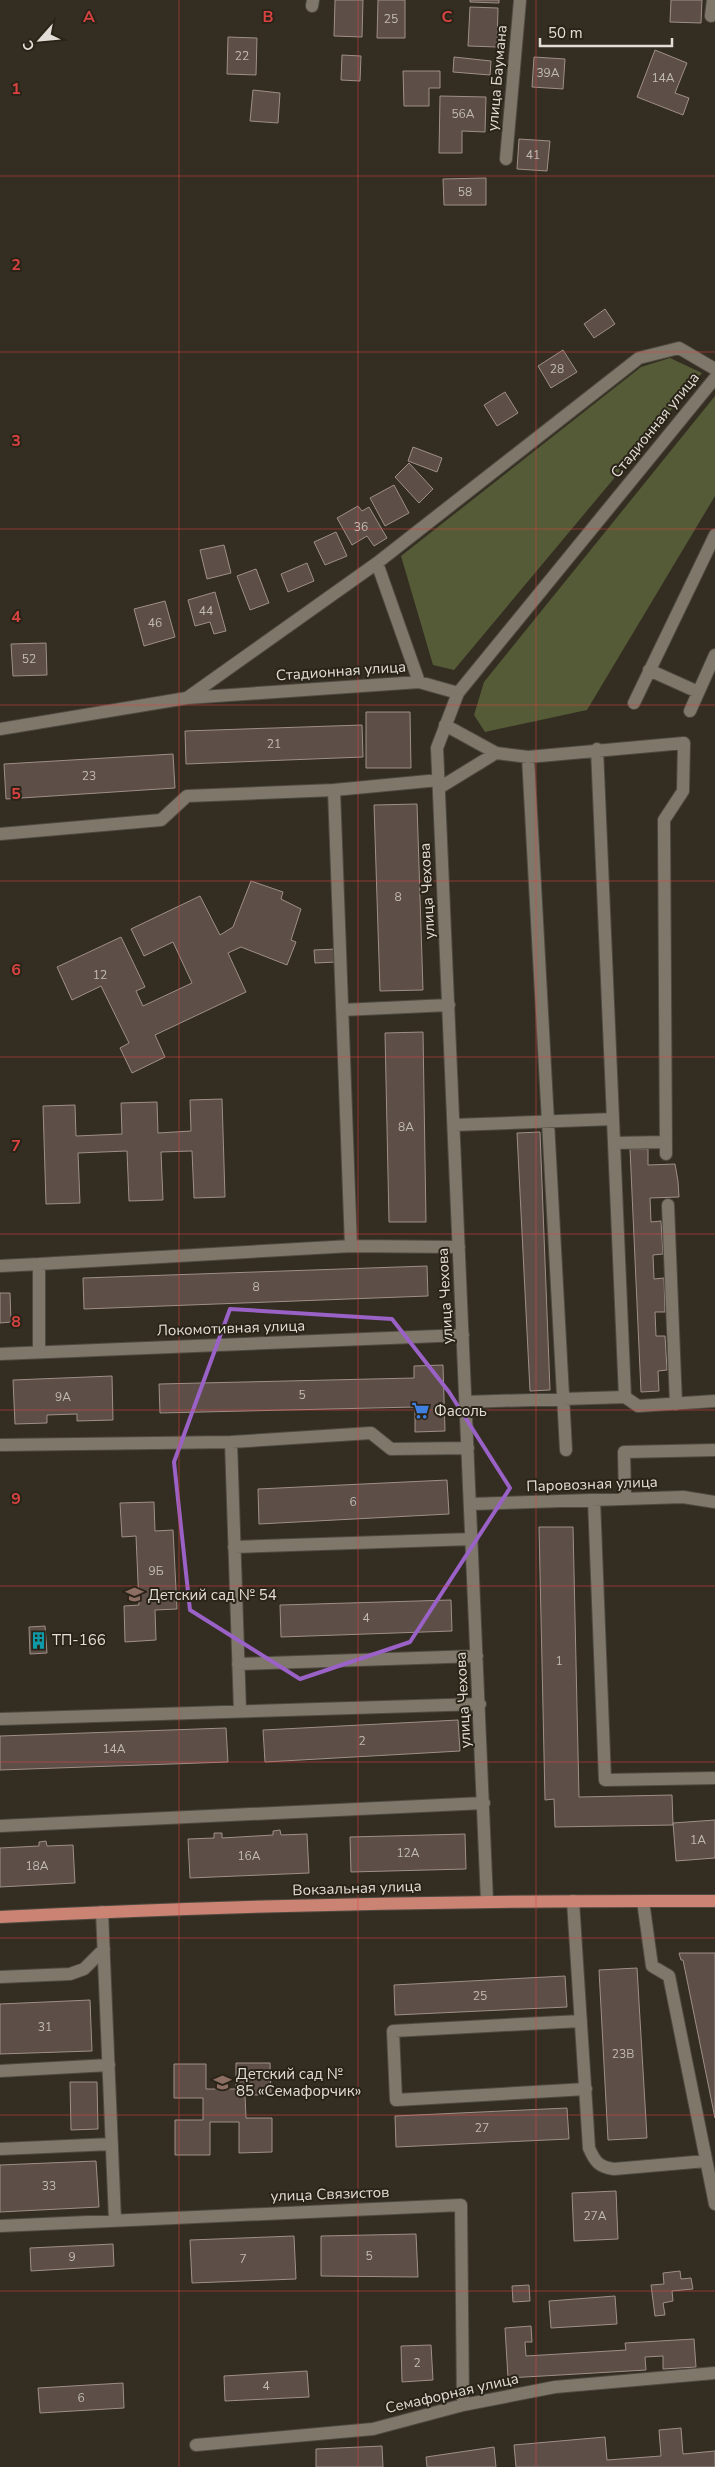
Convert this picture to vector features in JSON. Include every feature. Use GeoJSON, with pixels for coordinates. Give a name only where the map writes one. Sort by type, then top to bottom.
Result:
{"type":"FeatureCollection","features":[{"type":"Feature","properties":{"kind":"main road","name":"Вокзальная улица"},"geometry":{"type":"LineString","coordinates":[[0,1917],[102,1912],[487,1901],[715,1901]]}},
{"type":"Feature","properties":{"kind":"street","name":"улица Баумана"},"geometry":{"type":"LineString","coordinates":[[506,160],[520,0]]}},
{"type":"Feature","properties":{"kind":"street"},"geometry":{"type":"LineString","coordinates":[[711,16],[713,0]]}},
{"type":"Feature","properties":{"kind":"street"},"geometry":{"type":"LineString","coordinates":[[187,698],[377,563],[639,358],[679,348],[715,369]]}},
{"type":"Feature","properties":{"kind":"street","name":"Стадионная улица"},"geometry":{"type":"LineString","coordinates":[[0,729],[187,698],[419,682],[458,693],[715,378]]}},
{"type":"Feature","properties":{"kind":"street"},"geometry":{"type":"LineString","coordinates":[[634,703],[715,535]]}},
{"type":"Feature","properties":{"kind":"street"},"geometry":{"type":"LineString","coordinates":[[377,563],[419,682]]}},
{"type":"Feature","properties":{"kind":"street"},"geometry":{"type":"LineString","coordinates":[[690,711],[715,655]]}},
{"type":"Feature","properties":{"kind":"street"},"geometry":{"type":"LineString","coordinates":[[649,670],[698,692]]}},
{"type":"Feature","properties":{"kind":"street","name":"улица Чехова"},"geometry":{"type":"LineString","coordinates":[[458,693],[437,748],[478,1656],[487,1901]]}},
{"type":"Feature","properties":{"kind":"street"},"geometry":{"type":"LineString","coordinates":[[446,725],[496,753],[528,756],[684,743],[683,792],[664,820],[665,1148],[614,1143]]}},
{"type":"Feature","properties":{"kind":"street"},"geometry":{"type":"LineString","coordinates":[[597,749],[625,1397]]}},
{"type":"Feature","properties":{"kind":"street"},"geometry":{"type":"LineString","coordinates":[[0,834],[161,820],[187,796],[439,784],[496,753]]}},
{"type":"Feature","properties":{"kind":"street"},"geometry":{"type":"LineString","coordinates":[[528,756],[566,1450]]}},
{"type":"Feature","properties":{"kind":"street"},"geometry":{"type":"LineString","coordinates":[[334,790],[351,1246]]}},
{"type":"Feature","properties":{"kind":"street"},"geometry":{"type":"LineString","coordinates":[[342,1010],[449,1005]]}},
{"type":"Feature","properties":{"kind":"street"},"geometry":{"type":"LineString","coordinates":[[454,1125],[613,1119]]}},
{"type":"Feature","properties":{"kind":"street"},"geometry":{"type":"LineString","coordinates":[[668,1205],[676,1404]]}},
{"type":"Feature","properties":{"kind":"street"},"geometry":{"type":"LineString","coordinates":[[0,1266],[351,1246],[459,1247]]}},
{"type":"Feature","properties":{"kind":"street"},"geometry":{"type":"LineString","coordinates":[[39,1264],[39,1352]]}},
{"type":"Feature","properties":{"kind":"street","name":"Локомотивная улица"},"geometry":{"type":"LineString","coordinates":[[0,1354],[463,1335]]}},
{"type":"Feature","properties":{"kind":"street"},"geometry":{"type":"LineString","coordinates":[[466,1402],[625,1397],[638,1406],[715,1401]]}},
{"type":"Feature","properties":{"kind":"street"},"geometry":{"type":"LineString","coordinates":[[0,1444],[231,1442],[371,1433],[391,1449],[468,1448]]}},
{"type":"Feature","properties":{"kind":"street"},"geometry":{"type":"LineString","coordinates":[[231,1442],[240,1711]]}},
{"type":"Feature","properties":{"kind":"street"},"geometry":{"type":"LineString","coordinates":[[625,1499],[624,1452],[715,1450]]}},
{"type":"Feature","properties":{"kind":"street","name":"Паровозная улица"},"geometry":{"type":"LineString","coordinates":[[470,1504],[683,1497],[715,1502]]}},
{"type":"Feature","properties":{"kind":"street"},"geometry":{"type":"LineString","coordinates":[[594,1500],[605,1780],[715,1778]]}},
{"type":"Feature","properties":{"kind":"street"},"geometry":{"type":"LineString","coordinates":[[234,1546],[472,1539]]}},
{"type":"Feature","properties":{"kind":"street"},"geometry":{"type":"LineString","coordinates":[[238,1664],[478,1656]]}},
{"type":"Feature","properties":{"kind":"street"},"geometry":{"type":"LineString","coordinates":[[0,1719],[480,1704]]}},
{"type":"Feature","properties":{"kind":"street"},"geometry":{"type":"LineString","coordinates":[[0,1826],[484,1803]]}},
{"type":"Feature","properties":{"kind":"street"},"geometry":{"type":"LineString","coordinates":[[643,1900],[652,1966],[669,1976],[715,2204]]}},
{"type":"Feature","properties":{"kind":"street"},"geometry":{"type":"LineString","coordinates":[[573,1901],[589,2148],[594,2160],[602,2168],[614,2169],[706,2161]]}},
{"type":"Feature","properties":{"kind":"street"},"geometry":{"type":"LineString","coordinates":[[102,1912],[115,2220]]}},
{"type":"Feature","properties":{"kind":"street"},"geometry":{"type":"LineString","coordinates":[[0,1977],[70,1974],[84,1969],[104,1949]]}},
{"type":"Feature","properties":{"kind":"street"},"geometry":{"type":"LineString","coordinates":[[581,2021],[393,2031],[396,2100],[586,2089]]}},
{"type":"Feature","properties":{"kind":"street"},"geometry":{"type":"LineString","coordinates":[[0,2071],[109,2065]]}},
{"type":"Feature","properties":{"kind":"street"},"geometry":{"type":"LineString","coordinates":[[0,2149],[112,2144]]}},
{"type":"Feature","properties":{"kind":"street","name":"улица Связистов"},"geometry":{"type":"LineString","coordinates":[[0,2226],[461,2205],[463,2405]]}},
{"type":"Feature","properties":{"kind":"street","name":"Семафорная улица"},"geometry":{"type":"LineString","coordinates":[[196,2445],[373,2429],[463,2405],[555,2387],[715,2373]]}},
{"type":"Feature","properties":{"kind":"highlighted area"},"geometry":{"type":"Polygon","coordinates":[[[230,1309],[392,1319],[449,1392],[510,1488],[410,1642],[300,1679],[190,1610],[174,1462],[230,1309]]]}},
{"type":"Feature","properties":{"kind":"green space"},"geometry":{"type":"Polygon","coordinates":[[[670,358],[702,373],[454,670],[433,665],[401,556],[641,367],[670,358]]]}},
{"type":"Feature","properties":{"kind":"green space"},"geometry":{"type":"Polygon","coordinates":[[[715,396],[715,496],[587,710],[485,732],[474,715],[484,682],[715,396]]]}},
{"type":"Feature","properties":{"kind":"building"},"geometry":{"type":"Polygon","coordinates":[[[335,0],[363,0],[362,37],[334,36],[335,0]]]}},
{"type":"Feature","properties":{"kind":"building"},"geometry":{"type":"Polygon","coordinates":[[[378,0],[405,0],[405,38],[377,38],[378,0]]]}},
{"type":"Feature","properties":{"kind":"building"},"geometry":{"type":"Polygon","coordinates":[[[470,0],[499,0],[499,3],[470,2],[470,0]]]}},
{"type":"Feature","properties":{"kind":"building"},"geometry":{"type":"Polygon","coordinates":[[[671,0],[702,0],[701,23],[670,22],[671,0]]]}},
{"type":"Feature","properties":{"kind":"building"},"geometry":{"type":"Polygon","coordinates":[[[470,7],[498,8],[497,47],[468,46],[470,7]]]}},
{"type":"Feature","properties":{"kind":"building"},"geometry":{"type":"Polygon","coordinates":[[[228,37],[257,38],[256,75],[227,74],[228,37]]]}},
{"type":"Feature","properties":{"kind":"building"},"geometry":{"type":"Polygon","coordinates":[[[655,50],[687,63],[675,93],[689,98],[683,115],[637,97],[655,50]]]}},
{"type":"Feature","properties":{"kind":"building"},"geometry":{"type":"Polygon","coordinates":[[[342,55],[361,56],[360,81],[341,80],[342,55]]]}},
{"type":"Feature","properties":{"kind":"building"},"geometry":{"type":"Polygon","coordinates":[[[454,57],[491,61],[490,75],[453,72],[454,57]]]}},
{"type":"Feature","properties":{"kind":"building"},"geometry":{"type":"Polygon","coordinates":[[[534,57],[565,59],[563,89],[532,87],[534,57]]]}},
{"type":"Feature","properties":{"kind":"building"},"geometry":{"type":"Polygon","coordinates":[[[403,71],[440,71],[440,88],[429,88],[429,106],[404,106],[403,71]]]}},
{"type":"Feature","properties":{"kind":"building"},"geometry":{"type":"Polygon","coordinates":[[[253,90],[280,93],[278,123],[250,121],[253,90]]]}},
{"type":"Feature","properties":{"kind":"building"},"geometry":{"type":"Polygon","coordinates":[[[440,96],[486,97],[485,132],[462,131],[462,153],[439,153],[440,96]]]}},
{"type":"Feature","properties":{"kind":"building"},"geometry":{"type":"Polygon","coordinates":[[[519,139],[550,141],[547,171],[517,169],[519,139]]]}},
{"type":"Feature","properties":{"kind":"building"},"geometry":{"type":"Polygon","coordinates":[[[486,178],[486,205],[444,205],[443,179],[486,178]]]}},
{"type":"Feature","properties":{"kind":"building"},"geometry":{"type":"Polygon","coordinates":[[[605,309],[615,324],[594,338],[584,324],[605,309]]]}},
{"type":"Feature","properties":{"kind":"building"},"geometry":{"type":"Polygon","coordinates":[[[563,350],[577,372],[551,388],[538,366],[563,350]]]}},
{"type":"Feature","properties":{"kind":"building"},"geometry":{"type":"Polygon","coordinates":[[[505,392],[518,413],[497,426],[484,405],[505,392]]]}},
{"type":"Feature","properties":{"kind":"building"},"geometry":{"type":"Polygon","coordinates":[[[413,447],[442,458],[437,472],[408,461],[413,447]]]}},
{"type":"Feature","properties":{"kind":"building"},"geometry":{"type":"Polygon","coordinates":[[[409,463],[433,489],[419,503],[395,477],[409,463]]]}},
{"type":"Feature","properties":{"kind":"building"},"geometry":{"type":"Polygon","coordinates":[[[394,485],[409,513],[385,526],[370,498],[394,485]]]}},
{"type":"Feature","properties":{"kind":"building"},"geometry":{"type":"Polygon","coordinates":[[[358,506],[362,511],[369,507],[387,538],[374,546],[367,536],[352,545],[337,518],[358,506]]]}},
{"type":"Feature","properties":{"kind":"building"},"geometry":{"type":"Polygon","coordinates":[[[336,532],[347,556],[325,565],[314,542],[336,532]]]}},
{"type":"Feature","properties":{"kind":"building"},"geometry":{"type":"Polygon","coordinates":[[[224,545],[231,573],[207,579],[200,550],[224,545]]]}},
{"type":"Feature","properties":{"kind":"building"},"geometry":{"type":"Polygon","coordinates":[[[307,563],[314,581],[288,592],[281,574],[307,563]]]}},
{"type":"Feature","properties":{"kind":"building"},"geometry":{"type":"Polygon","coordinates":[[[256,569],[269,603],[250,610],[237,576],[256,569]]]}},
{"type":"Feature","properties":{"kind":"building"},"geometry":{"type":"Polygon","coordinates":[[[215,592],[226,631],[214,634],[210,622],[195,626],[188,600],[215,592]]]}},
{"type":"Feature","properties":{"kind":"building"},"geometry":{"type":"Polygon","coordinates":[[[165,601],[175,637],[144,646],[134,609],[165,601]]]}},
{"type":"Feature","properties":{"kind":"building"},"geometry":{"type":"Polygon","coordinates":[[[46,643],[47,675],[13,676],[11,644],[46,643]]]}},
{"type":"Feature","properties":{"kind":"building"},"geometry":{"type":"Polygon","coordinates":[[[366,712],[410,712],[411,768],[366,768],[366,712]]]}},
{"type":"Feature","properties":{"kind":"building"},"geometry":{"type":"Polygon","coordinates":[[[362,725],[363,757],[186,764],[185,731],[362,725]]]}},
{"type":"Feature","properties":{"kind":"building"},"geometry":{"type":"Polygon","coordinates":[[[173,754],[175,788],[6,799],[4,764],[173,754]]]}},
{"type":"Feature","properties":{"kind":"building"},"geometry":{"type":"Polygon","coordinates":[[[417,804],[423,990],[380,991],[374,805],[417,804]]]}},
{"type":"Feature","properties":{"kind":"building"},"geometry":{"type":"Polygon","coordinates":[[[251,881],[283,892],[281,899],[301,909],[291,940],[296,942],[287,965],[241,947],[228,953],[246,992],[155,1035],[165,1057],[132,1073],[120,1048],[129,1043],[101,986],[72,1000],[57,967],[121,937],[145,987],[136,991],[143,1006],[192,983],[173,942],[144,956],[131,929],[200,896],[220,935],[233,927],[251,881]]]}},
{"type":"Feature","properties":{"kind":"building"},"geometry":{"type":"Polygon","coordinates":[[[337,949],[337,962],[315,963],[314,950],[337,949]]]}},
{"type":"Feature","properties":{"kind":"building"},"geometry":{"type":"Polygon","coordinates":[[[423,1032],[426,1222],[389,1222],[385,1033],[423,1032]]]}},
{"type":"Feature","properties":{"kind":"building"},"geometry":{"type":"Polygon","coordinates":[[[222,1099],[225,1197],[194,1198],[192,1151],[161,1152],[163,1200],[129,1201],[127,1151],[78,1153],[80,1203],[46,1204],[43,1106],[75,1105],[76,1136],[122,1134],[121,1103],[157,1102],[158,1133],[191,1131],[190,1100],[222,1099]]]}},
{"type":"Feature","properties":{"kind":"building"},"geometry":{"type":"Polygon","coordinates":[[[540,1132],[550,1390],[530,1391],[517,1133],[540,1132]]]}},
{"type":"Feature","properties":{"kind":"building"},"geometry":{"type":"Polygon","coordinates":[[[630,1149],[648,1149],[648,1165],[675,1164],[678,1181],[679,1197],[650,1198],[651,1222],[661,1221],[663,1254],[653,1255],[654,1279],[664,1278],[665,1312],[655,1312],[656,1336],[665,1336],[667,1370],[658,1371],[659,1391],[641,1392],[630,1149]]]}},
{"type":"Feature","properties":{"kind":"building"},"geometry":{"type":"Polygon","coordinates":[[[427,1266],[428,1296],[84,1309],[83,1278],[427,1266]]]}},
{"type":"Feature","properties":{"kind":"building"},"geometry":{"type":"Polygon","coordinates":[[[0,1293],[10,1293],[11,1322],[0,1323],[0,1293]]]}},
{"type":"Feature","properties":{"kind":"building"},"geometry":{"type":"Polygon","coordinates":[[[443,1365],[445,1431],[415,1432],[415,1407],[160,1413],[159,1384],[414,1378],[414,1366],[443,1365]]]}},
{"type":"Feature","properties":{"kind":"building"},"geometry":{"type":"Polygon","coordinates":[[[112,1376],[113,1420],[77,1421],[77,1414],[47,1415],[47,1423],[15,1424],[13,1380],[112,1376]]]}},
{"type":"Feature","properties":{"kind":"building"},"geometry":{"type":"Polygon","coordinates":[[[447,1480],[449,1514],[259,1524],[258,1489],[447,1480]]]}},
{"type":"Feature","properties":{"kind":"building"},"geometry":{"type":"Polygon","coordinates":[[[154,1502],[155,1531],[173,1530],[177,1609],[155,1610],[156,1640],[125,1642],[124,1606],[139,1605],[136,1536],[122,1537],[120,1503],[154,1502]]]}},
{"type":"Feature","properties":{"kind":"building"},"geometry":{"type":"Polygon","coordinates":[[[539,1527],[573,1527],[579,1797],[672,1795],[673,1825],[555,1827],[554,1799],[545,1800],[539,1527]]]}},
{"type":"Feature","properties":{"kind":"building"},"geometry":{"type":"Polygon","coordinates":[[[451,1600],[452,1631],[281,1637],[280,1605],[451,1600]]]}},
{"type":"Feature","properties":{"kind":"building","name":"ТП-166"},"geometry":{"type":"Polygon","coordinates":[[[45,1626],[47,1653],[30,1654],[29,1627],[45,1626]]]}},
{"type":"Feature","properties":{"kind":"building"},"geometry":{"type":"Polygon","coordinates":[[[458,1720],[460,1751],[265,1762],[263,1730],[458,1720]]]}},
{"type":"Feature","properties":{"kind":"building"},"geometry":{"type":"Polygon","coordinates":[[[226,1728],[228,1762],[0,1770],[0,1736],[226,1728]]]}},
{"type":"Feature","properties":{"kind":"building"},"geometry":{"type":"Polygon","coordinates":[[[715,1820],[715,1858],[676,1861],[673,1823],[715,1820]]]}},
{"type":"Feature","properties":{"kind":"building"},"geometry":{"type":"Polygon","coordinates":[[[280,1830],[281,1835],[307,1834],[309,1873],[190,1878],[188,1839],[214,1838],[214,1833],[222,1833],[222,1838],[273,1835],[273,1831],[280,1830]]]}},
{"type":"Feature","properties":{"kind":"building"},"geometry":{"type":"Polygon","coordinates":[[[465,1834],[466,1869],[351,1872],[350,1837],[465,1834]]]}},
{"type":"Feature","properties":{"kind":"building"},"geometry":{"type":"Polygon","coordinates":[[[46,1841],[47,1846],[73,1845],[75,1883],[0,1887],[0,1848],[39,1846],[39,1842],[46,1841]]]}},
{"type":"Feature","properties":{"kind":"building"},"geometry":{"type":"Polygon","coordinates":[[[679,1953],[715,1953],[715,2118],[683,1960],[681,1960],[679,1953]]]}},
{"type":"Feature","properties":{"kind":"building"},"geometry":{"type":"Polygon","coordinates":[[[637,1968],[647,2138],[608,2140],[599,1970],[637,1968]]]}},
{"type":"Feature","properties":{"kind":"building"},"geometry":{"type":"Polygon","coordinates":[[[565,1976],[567,2007],[395,2015],[394,1985],[565,1976]]]}},
{"type":"Feature","properties":{"kind":"building"},"geometry":{"type":"Polygon","coordinates":[[[90,2000],[92,2051],[0,2054],[0,2004],[90,2000]]]}},
{"type":"Feature","properties":{"kind":"building"},"geometry":{"type":"Polygon","coordinates":[[[236,2063],[270,2063],[271,2095],[245,2095],[246,2118],[272,2118],[272,2152],[239,2153],[239,2122],[210,2122],[210,2155],[175,2155],[175,2120],[203,2120],[203,2098],[174,2098],[174,2064],[206,2064],[206,2089],[236,2089],[236,2063]]]}},
{"type":"Feature","properties":{"kind":"building"},"geometry":{"type":"Polygon","coordinates":[[[70,2082],[97,2082],[98,2129],[71,2130],[70,2082]]]}},
{"type":"Feature","properties":{"kind":"building"},"geometry":{"type":"Polygon","coordinates":[[[567,2108],[569,2139],[396,2147],[395,2116],[567,2108]]]}},
{"type":"Feature","properties":{"kind":"building"},"geometry":{"type":"Polygon","coordinates":[[[96,2161],[99,2207],[0,2212],[0,2165],[96,2161]]]}},
{"type":"Feature","properties":{"kind":"building"},"geometry":{"type":"Polygon","coordinates":[[[616,2191],[618,2239],[574,2241],[572,2193],[616,2191]]]}},
{"type":"Feature","properties":{"kind":"building"},"geometry":{"type":"Polygon","coordinates":[[[416,2234],[418,2277],[321,2276],[321,2236],[416,2234]]]}},
{"type":"Feature","properties":{"kind":"building"},"geometry":{"type":"Polygon","coordinates":[[[294,2236],[296,2279],[192,2283],[190,2240],[294,2236]]]}},
{"type":"Feature","properties":{"kind":"building"},"geometry":{"type":"Polygon","coordinates":[[[113,2244],[114,2266],[31,2271],[30,2248],[113,2244]]]}},
{"type":"Feature","properties":{"kind":"building"},"geometry":{"type":"Polygon","coordinates":[[[680,2271],[681,2279],[691,2278],[693,2289],[672,2291],[673,2301],[663,2303],[665,2315],[655,2316],[651,2285],[664,2284],[663,2273],[680,2271]]]}},
{"type":"Feature","properties":{"kind":"building"},"geometry":{"type":"Polygon","coordinates":[[[529,2285],[530,2301],[513,2302],[512,2286],[529,2285]]]}},
{"type":"Feature","properties":{"kind":"building"},"geometry":{"type":"Polygon","coordinates":[[[615,2296],[617,2324],[551,2328],[549,2301],[615,2296]]]}},
{"type":"Feature","properties":{"kind":"building"},"geometry":{"type":"Polygon","coordinates":[[[531,2326],[532,2342],[525,2342],[526,2356],[626,2350],[625,2343],[694,2339],[696,2367],[663,2369],[663,2356],[645,2357],[646,2370],[508,2378],[505,2328],[531,2326]]]}},
{"type":"Feature","properties":{"kind":"building"},"geometry":{"type":"Polygon","coordinates":[[[431,2345],[433,2380],[402,2382],[401,2346],[431,2345]]]}},
{"type":"Feature","properties":{"kind":"building"},"geometry":{"type":"Polygon","coordinates":[[[307,2371],[309,2397],[225,2401],[224,2376],[307,2371]]]}},
{"type":"Feature","properties":{"kind":"building"},"geometry":{"type":"Polygon","coordinates":[[[123,2383],[124,2408],[40,2413],[38,2388],[123,2383]]]}},
{"type":"Feature","properties":{"kind":"building"},"geometry":{"type":"Polygon","coordinates":[[[681,2428],[683,2454],[715,2451],[715,2467],[516,2467],[514,2445],[605,2437],[607,2460],[661,2456],[659,2430],[681,2428]]]}},
{"type":"Feature","properties":{"kind":"building"},"geometry":{"type":"Polygon","coordinates":[[[382,2446],[383,2467],[316,2467],[316,2449],[382,2446]]]}},
{"type":"Feature","properties":{"kind":"building"},"geometry":{"type":"Polygon","coordinates":[[[494,2447],[496,2467],[427,2467],[426,2457],[494,2447]]]}},
{"type":"Feature","properties":{"kind":"place","name":"Фасоль"},"geometry":{"type":"Point","coordinates":[420,1411]}},
{"type":"Feature","properties":{"kind":"place","name":"Детский сад № 54"},"geometry":{"type":"Point","coordinates":[134,1595]}},
{"type":"Feature","properties":{"kind":"place","name":"ТП-166"},"geometry":{"type":"Point","coordinates":[38,1640]}},
{"type":"Feature","properties":{"kind":"place","name":"Детский сад № 85 «Семафорчик»"},"geometry":{"type":"Point","coordinates":[222,2083]}}]}
